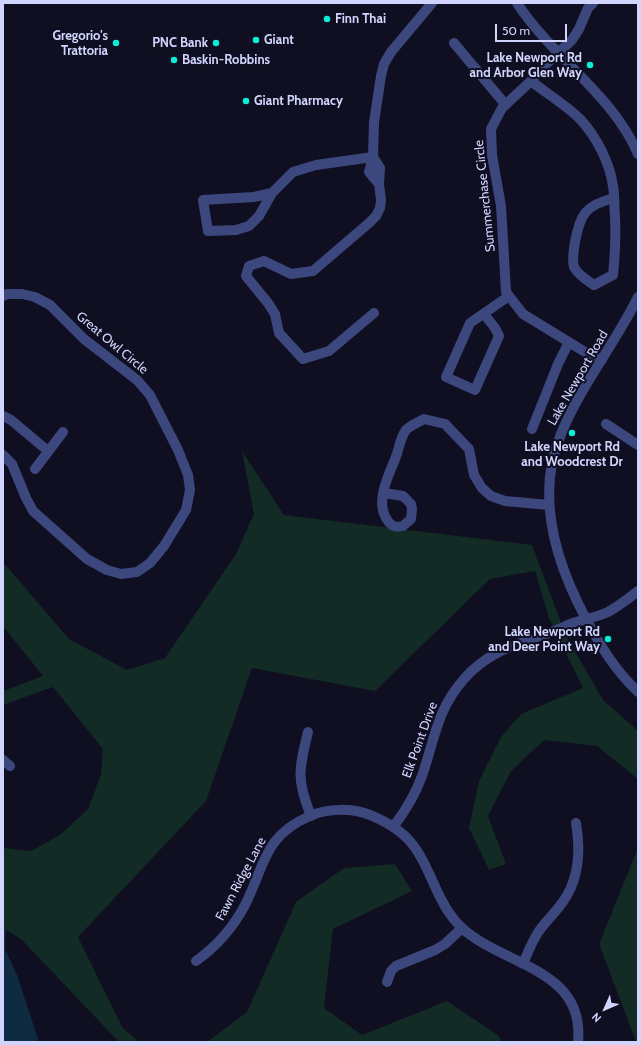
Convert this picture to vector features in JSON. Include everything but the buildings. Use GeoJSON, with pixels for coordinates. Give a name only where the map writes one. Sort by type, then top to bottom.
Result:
{"type":"FeatureCollection","features":[{"type":"Feature","properties":{"kind":"street"},"geometry":{"type":"LineString","coordinates":[[374,313],[329,352],[303,359],[279,333],[275,314],[246,276],[249,266],[264,261],[291,274],[313,271],[376,216],[380,208],[381,200],[379,184],[369,172],[373,157],[374,122],[377,98],[384,64],[398,43],[432,3]]}},
{"type":"Feature","properties":{"kind":"street"},"geometry":{"type":"LineString","coordinates":[[517,3],[533,26],[613,112],[629,136],[638,154]]}},
{"type":"Feature","properties":{"kind":"street","name":"Summerchase Circle"},"geometry":{"type":"LineString","coordinates":[[593,3],[588,8],[572,40],[544,66],[532,81],[505,104],[491,129],[492,155],[501,206],[506,292],[523,314],[585,352],[602,360]]}},
{"type":"Feature","properties":{"kind":"street"},"geometry":{"type":"LineString","coordinates":[[454,43],[505,104]]}},
{"type":"Feature","properties":{"kind":"street"},"geometry":{"type":"LineString","coordinates":[[532,81],[579,118],[592,134],[607,162],[613,186],[614,198],[616,253],[613,275],[594,286],[574,267],[574,248],[577,227],[584,212],[598,202],[614,198]]}},
{"type":"Feature","properties":{"kind":"street"},"geometry":{"type":"LineString","coordinates":[[272,194],[254,197],[203,200],[208,231],[236,230],[250,226],[260,216],[272,194],[293,172],[316,165],[373,157]]}},
{"type":"Feature","properties":{"kind":"street","name":"Great Owl Circle"},"geometry":{"type":"LineString","coordinates":[[3,296],[7,294],[22,294],[35,297],[50,305],[84,339],[137,380],[150,395],[178,450],[188,475],[190,490],[186,510],[164,546],[150,563],[137,572],[121,574],[108,570],[87,559],[33,511],[12,464],[3,455]]}},
{"type":"Feature","properties":{"kind":"street"},"geometry":{"type":"LineString","coordinates":[[484,314],[495,328],[499,336],[475,390],[446,377],[470,323],[509,296]]}},
{"type":"Feature","properties":{"kind":"street","name":"Lake Newport Road"},"geometry":{"type":"LineString","coordinates":[[638,297],[623,326],[582,393],[560,434],[553,462],[549,505],[554,540],[574,597],[600,646],[611,663],[625,680],[638,692]]}},
{"type":"Feature","properties":{"kind":"street"},"geometry":{"type":"LineString","coordinates":[[532,429],[558,364],[569,342]]}},
{"type":"Feature","properties":{"kind":"street"},"geometry":{"type":"LineString","coordinates":[[3,416],[11,420],[48,451]]}},
{"type":"Feature","properties":{"kind":"street"},"geometry":{"type":"LineString","coordinates":[[384,493],[386,482],[406,430],[424,419],[445,424],[469,449],[474,475],[482,488],[490,496],[505,501],[549,505]]}},
{"type":"Feature","properties":{"kind":"street"},"geometry":{"type":"LineString","coordinates":[[606,424],[638,445]]}},
{"type":"Feature","properties":{"kind":"street"},"geometry":{"type":"LineString","coordinates":[[35,469],[63,432]]}},
{"type":"Feature","properties":{"kind":"street","name":"Elk Point Drive"},"geometry":{"type":"LineString","coordinates":[[394,826],[406,810],[413,797],[422,775],[436,726],[442,711],[451,695],[463,680],[481,663],[500,651],[606,613],[623,603],[638,591]]}},
{"type":"Feature","properties":{"kind":"street"},"geometry":{"type":"LineString","coordinates":[[308,732],[300,773],[303,797],[311,816]]}},
{"type":"Feature","properties":{"kind":"street","name":"Fawn Ridge Lane"},"geometry":{"type":"LineString","coordinates":[[196,961],[222,940],[235,922],[245,904],[265,857],[272,845],[282,834],[293,825],[311,816],[334,810],[348,810],[364,813],[394,826],[413,843],[421,855],[445,908],[452,919],[462,928],[485,945],[555,981],[571,1001],[576,1014],[578,1042]]}},
{"type":"Feature","properties":{"kind":"street"},"geometry":{"type":"LineString","coordinates":[[523,964],[532,942],[540,930],[560,907],[573,884],[579,854],[579,838],[576,822]]}},
{"type":"Feature","properties":{"kind":"street"},"geometry":{"type":"LineString","coordinates":[[387,982],[391,971],[396,966],[435,950],[445,944],[462,928]]}},
{"type":"Feature","properties":{"kind":"green space"},"geometry":{"type":"Polygon","coordinates":[[[242,451],[284,515],[532,545],[566,636],[603,700],[638,731],[638,779],[597,746],[544,740],[511,771],[488,816],[506,864],[489,870],[469,828],[479,781],[501,737],[521,714],[583,688],[549,618],[535,571],[490,579],[375,691],[252,668],[206,801],[78,937],[122,1027],[139,1042],[119,1042],[21,939],[6,930],[3,930],[3,848],[31,851],[60,835],[88,809],[101,775],[103,749],[53,687],[3,705],[3,691],[43,676],[3,626],[3,562],[69,639],[127,670],[165,658],[236,554],[254,514],[242,451]]]}},
{"type":"Feature","properties":{"kind":"green space"},"geometry":{"type":"Polygon","coordinates":[[[638,848],[638,1042],[636,1042],[599,944],[638,848]]]}},
{"type":"Feature","properties":{"kind":"green space"},"geometry":{"type":"Polygon","coordinates":[[[395,864],[412,891],[333,929],[324,1008],[362,1035],[447,1001],[499,1036],[501,1042],[207,1042],[247,1012],[296,902],[344,868],[395,864]]]}},
{"type":"Feature","properties":{"kind":"water"},"geometry":{"type":"Polygon","coordinates":[[[3,930],[6,930],[5,949],[17,975],[39,1042],[3,1042],[3,930]]]}},
{"type":"Feature","properties":{"kind":"place","name":"Finn Thai"},"geometry":{"type":"Point","coordinates":[327,19]}},
{"type":"Feature","properties":{"kind":"place","name":"Giant"},"geometry":{"type":"Point","coordinates":[256,40]}},
{"type":"Feature","properties":{"kind":"place","name":"Gregorio's Trattoria"},"geometry":{"type":"Point","coordinates":[116,43]}},
{"type":"Feature","properties":{"kind":"place","name":"PNC Bank"},"geometry":{"type":"Point","coordinates":[216,43]}},
{"type":"Feature","properties":{"kind":"place","name":"Baskin-Robbins"},"geometry":{"type":"Point","coordinates":[174,60]}},
{"type":"Feature","properties":{"kind":"place","name":"Lake Newport Rd and Arbor Glen Way"},"geometry":{"type":"Point","coordinates":[590,65]}},
{"type":"Feature","properties":{"kind":"place","name":"Giant Pharmacy"},"geometry":{"type":"Point","coordinates":[246,101]}},
{"type":"Feature","properties":{"kind":"place","name":"Lake Newport Rd and Woodcrest Dr"},"geometry":{"type":"Point","coordinates":[572,433]}},
{"type":"Feature","properties":{"kind":"place","name":"Lake Newport Rd and Deer Point Way"},"geometry":{"type":"Point","coordinates":[608,639]}}]}
